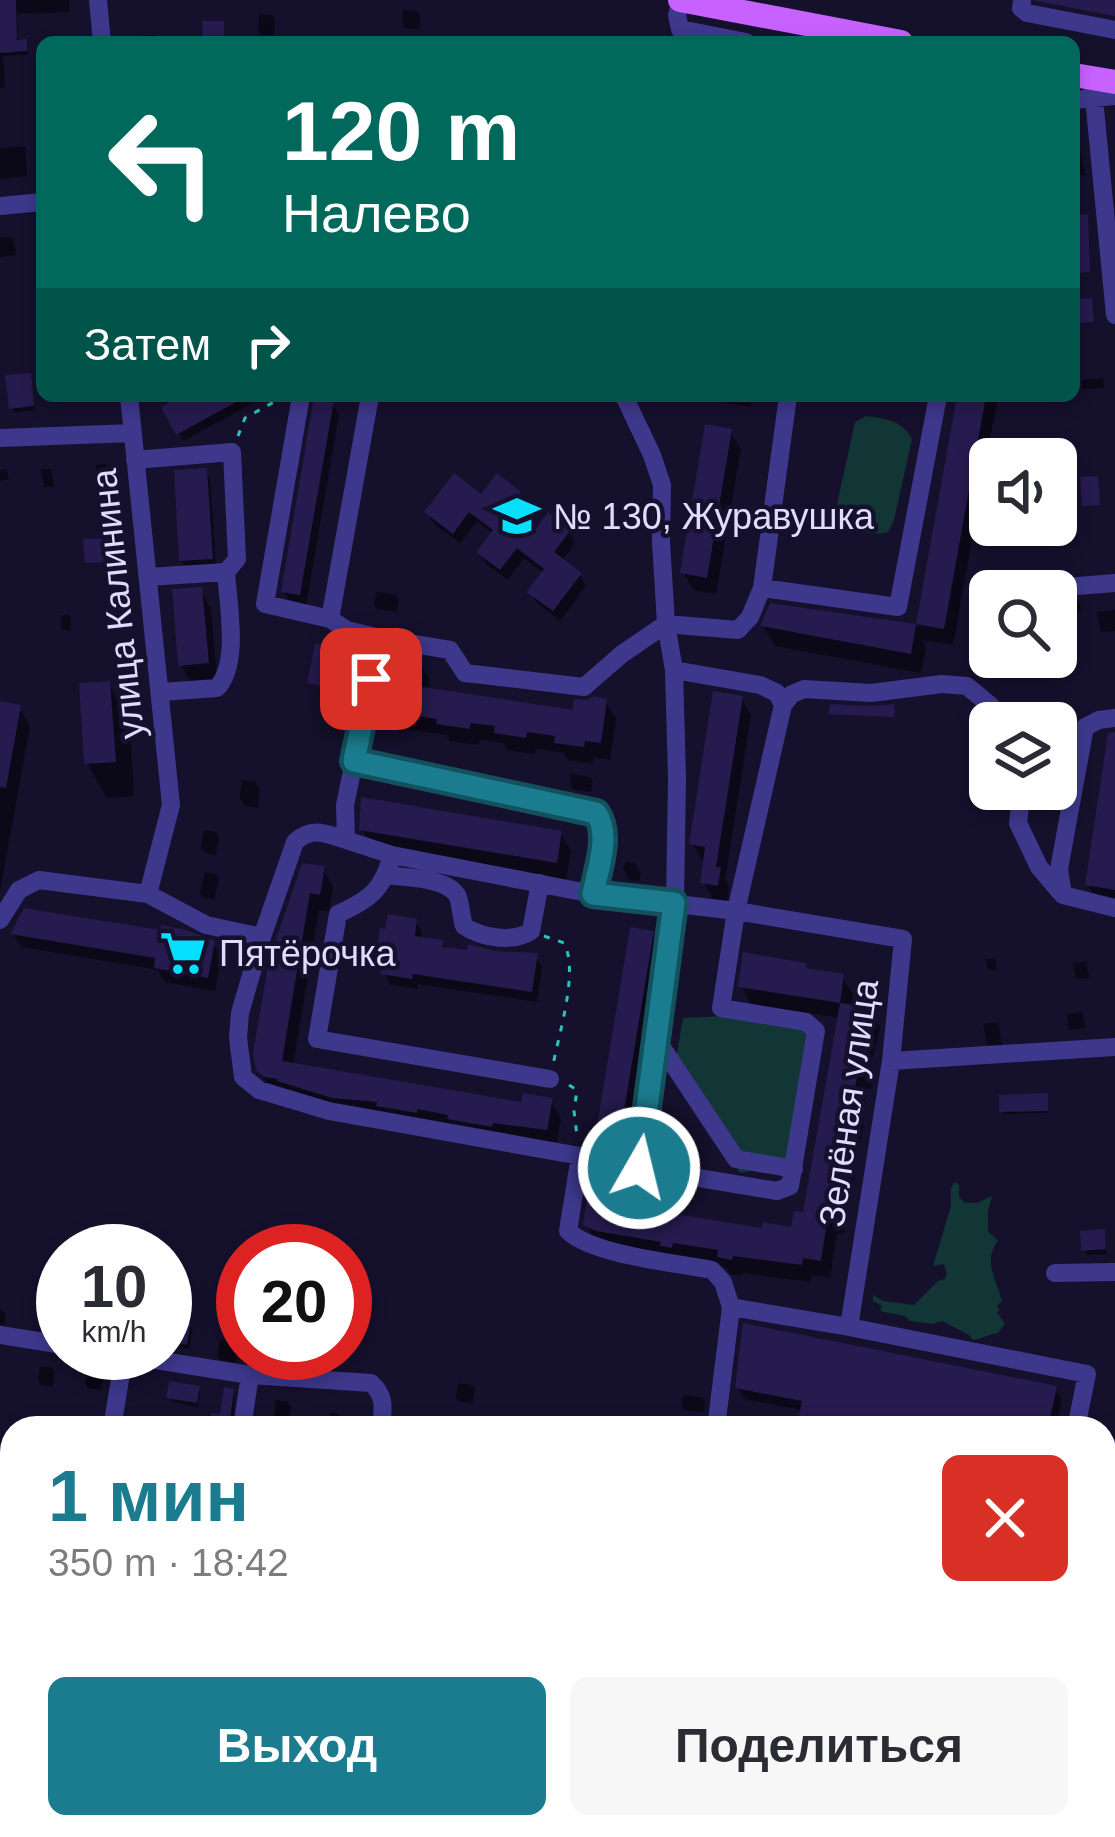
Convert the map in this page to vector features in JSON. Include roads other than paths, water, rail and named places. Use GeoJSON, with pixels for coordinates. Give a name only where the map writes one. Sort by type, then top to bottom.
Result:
{"type":"FeatureCollection","features":[{"type":"Feature","properties":{"kind":"main road"},"geometry":{"type":"LineString","coordinates":[[685,1],[718,4],[809,33],[840,36]]}},
{"type":"Feature","properties":{"kind":"street"},"geometry":{"type":"LineString","coordinates":[[98,0],[101,36]]}},
{"type":"Feature","properties":{"kind":"street"},"geometry":{"type":"LineString","coordinates":[[1022,0],[1021,8],[1027,13],[1115,30]]}},
{"type":"Feature","properties":{"kind":"street"},"geometry":{"type":"LineString","coordinates":[[685,1],[677,15],[680,29],[716,36]]}},
{"type":"Feature","properties":{"kind":"street"},"geometry":{"type":"LineString","coordinates":[[1098,86],[1115,315]]}},
{"type":"Feature","properties":{"kind":"street"},"geometry":{"type":"LineString","coordinates":[[0,206],[36,203]]}},
{"type":"Feature","properties":{"kind":"street","name":"улица Калинина"},"geometry":{"type":"LineString","coordinates":[[129,402],[171,805],[148,894]]}},
{"type":"Feature","properties":{"kind":"street"},"geometry":{"type":"LineString","coordinates":[[301,402],[265,604],[330,619],[347,631],[450,650],[465,674],[584,687],[622,653],[666,624],[738,630],[750,617],[762,588],[787,402]]}},
{"type":"Feature","properties":{"kind":"street"},"geometry":{"type":"LineString","coordinates":[[330,619],[369,402]]}},
{"type":"Feature","properties":{"kind":"street"},"geometry":{"type":"LineString","coordinates":[[627,402],[662,485],[677,777],[674,903],[639,1168]]}},
{"type":"Feature","properties":{"kind":"street"},"geometry":{"type":"LineString","coordinates":[[762,588],[898,607],[937,402]]}},
{"type":"Feature","properties":{"kind":"street"},"geometry":{"type":"LineString","coordinates":[[0,439],[132,434]]}},
{"type":"Feature","properties":{"kind":"street"},"geometry":{"type":"LineString","coordinates":[[134,460],[232,452],[237,559],[226,572],[227,677],[217,688],[160,692]]}},
{"type":"Feature","properties":{"kind":"street"},"geometry":{"type":"LineString","coordinates":[[148,577],[226,572]]}},
{"type":"Feature","properties":{"kind":"street"},"geometry":{"type":"LineString","coordinates":[[1077,586],[1115,583]]}},
{"type":"Feature","properties":{"kind":"street"},"geometry":{"type":"LineString","coordinates":[[390,640],[354,761],[345,805],[346,840],[317,831],[295,842],[262,937],[241,1013],[238,1038],[243,1077],[259,1090],[329,1111],[777,1191],[790,1186],[816,1031],[806,1022],[721,1008],[736,911],[783,706],[792,694],[804,689],[871,693],[942,684],[967,686],[986,702]]}},
{"type":"Feature","properties":{"kind":"street"},"geometry":{"type":"LineString","coordinates":[[674,670],[760,685],[777,693],[783,706]]}},
{"type":"Feature","properties":{"kind":"street"},"geometry":{"type":"LineString","coordinates":[[1063,896],[1059,869],[1085,727],[1115,718]]}},
{"type":"Feature","properties":{"kind":"street"},"geometry":{"type":"LineString","coordinates":[[354,761],[596,813],[604,834],[593,894]]}},
{"type":"Feature","properties":{"kind":"street"},"geometry":{"type":"LineString","coordinates":[[1020,810],[1018,823],[1040,867],[1063,896],[1115,908]]}},
{"type":"Feature","properties":{"kind":"street","name":"Зелёная улица"},"geometry":{"type":"LineString","coordinates":[[346,840],[392,854],[593,894],[736,911],[903,939],[891,1061],[849,1327]]}},
{"type":"Feature","properties":{"kind":"street"},"geometry":{"type":"LineString","coordinates":[[392,854],[385,882],[359,905],[338,914],[317,1039],[550,1079]]}},
{"type":"Feature","properties":{"kind":"street"},"geometry":{"type":"LineString","coordinates":[[387,875],[450,890],[459,897],[464,926],[476,934],[507,938],[531,931],[540,884]]}},
{"type":"Feature","properties":{"kind":"street"},"geometry":{"type":"LineString","coordinates":[[0,920],[19,890],[39,880],[148,894],[206,926],[262,937]]}},
{"type":"Feature","properties":{"kind":"street"},"geometry":{"type":"LineString","coordinates":[[657,1040],[736,1159],[794,1169]]}},
{"type":"Feature","properties":{"kind":"street"},"geometry":{"type":"LineString","coordinates":[[891,1061],[1115,1047]]}},
{"type":"Feature","properties":{"kind":"street"},"geometry":{"type":"LineString","coordinates":[[580,1156],[568,1231],[576,1239],[594,1247],[712,1270],[723,1282],[731,1307],[717,1416]]}},
{"type":"Feature","properties":{"kind":"street"},"geometry":{"type":"LineString","coordinates":[[1054,1273],[1115,1272]]}},
{"type":"Feature","properties":{"kind":"street"},"geometry":{"type":"LineString","coordinates":[[731,1307],[1087,1374],[1078,1416]]}},
{"type":"Feature","properties":{"kind":"street"},"geometry":{"type":"LineString","coordinates":[[0,1335],[36,1341]]}},
{"type":"Feature","properties":{"kind":"street"},"geometry":{"type":"LineString","coordinates":[[113,1416],[116,1380]]}},
{"type":"Feature","properties":{"kind":"street"},"geometry":{"type":"LineString","coordinates":[[244,1416],[249,1380]]}},
{"type":"Feature","properties":{"kind":"street"},"geometry":{"type":"LineString","coordinates":[[326,1380],[371,1383],[380,1391],[382,1416]]}},
{"type":"Feature","properties":{"kind":"place","name":"№ 130, Журавушка"},"geometry":{"type":"Point","coordinates":[517,516]}},
{"type":"Feature","properties":{"kind":"place","name":"Пятёрочка"},"geometry":{"type":"Point","coordinates":[183,953]}}]}
